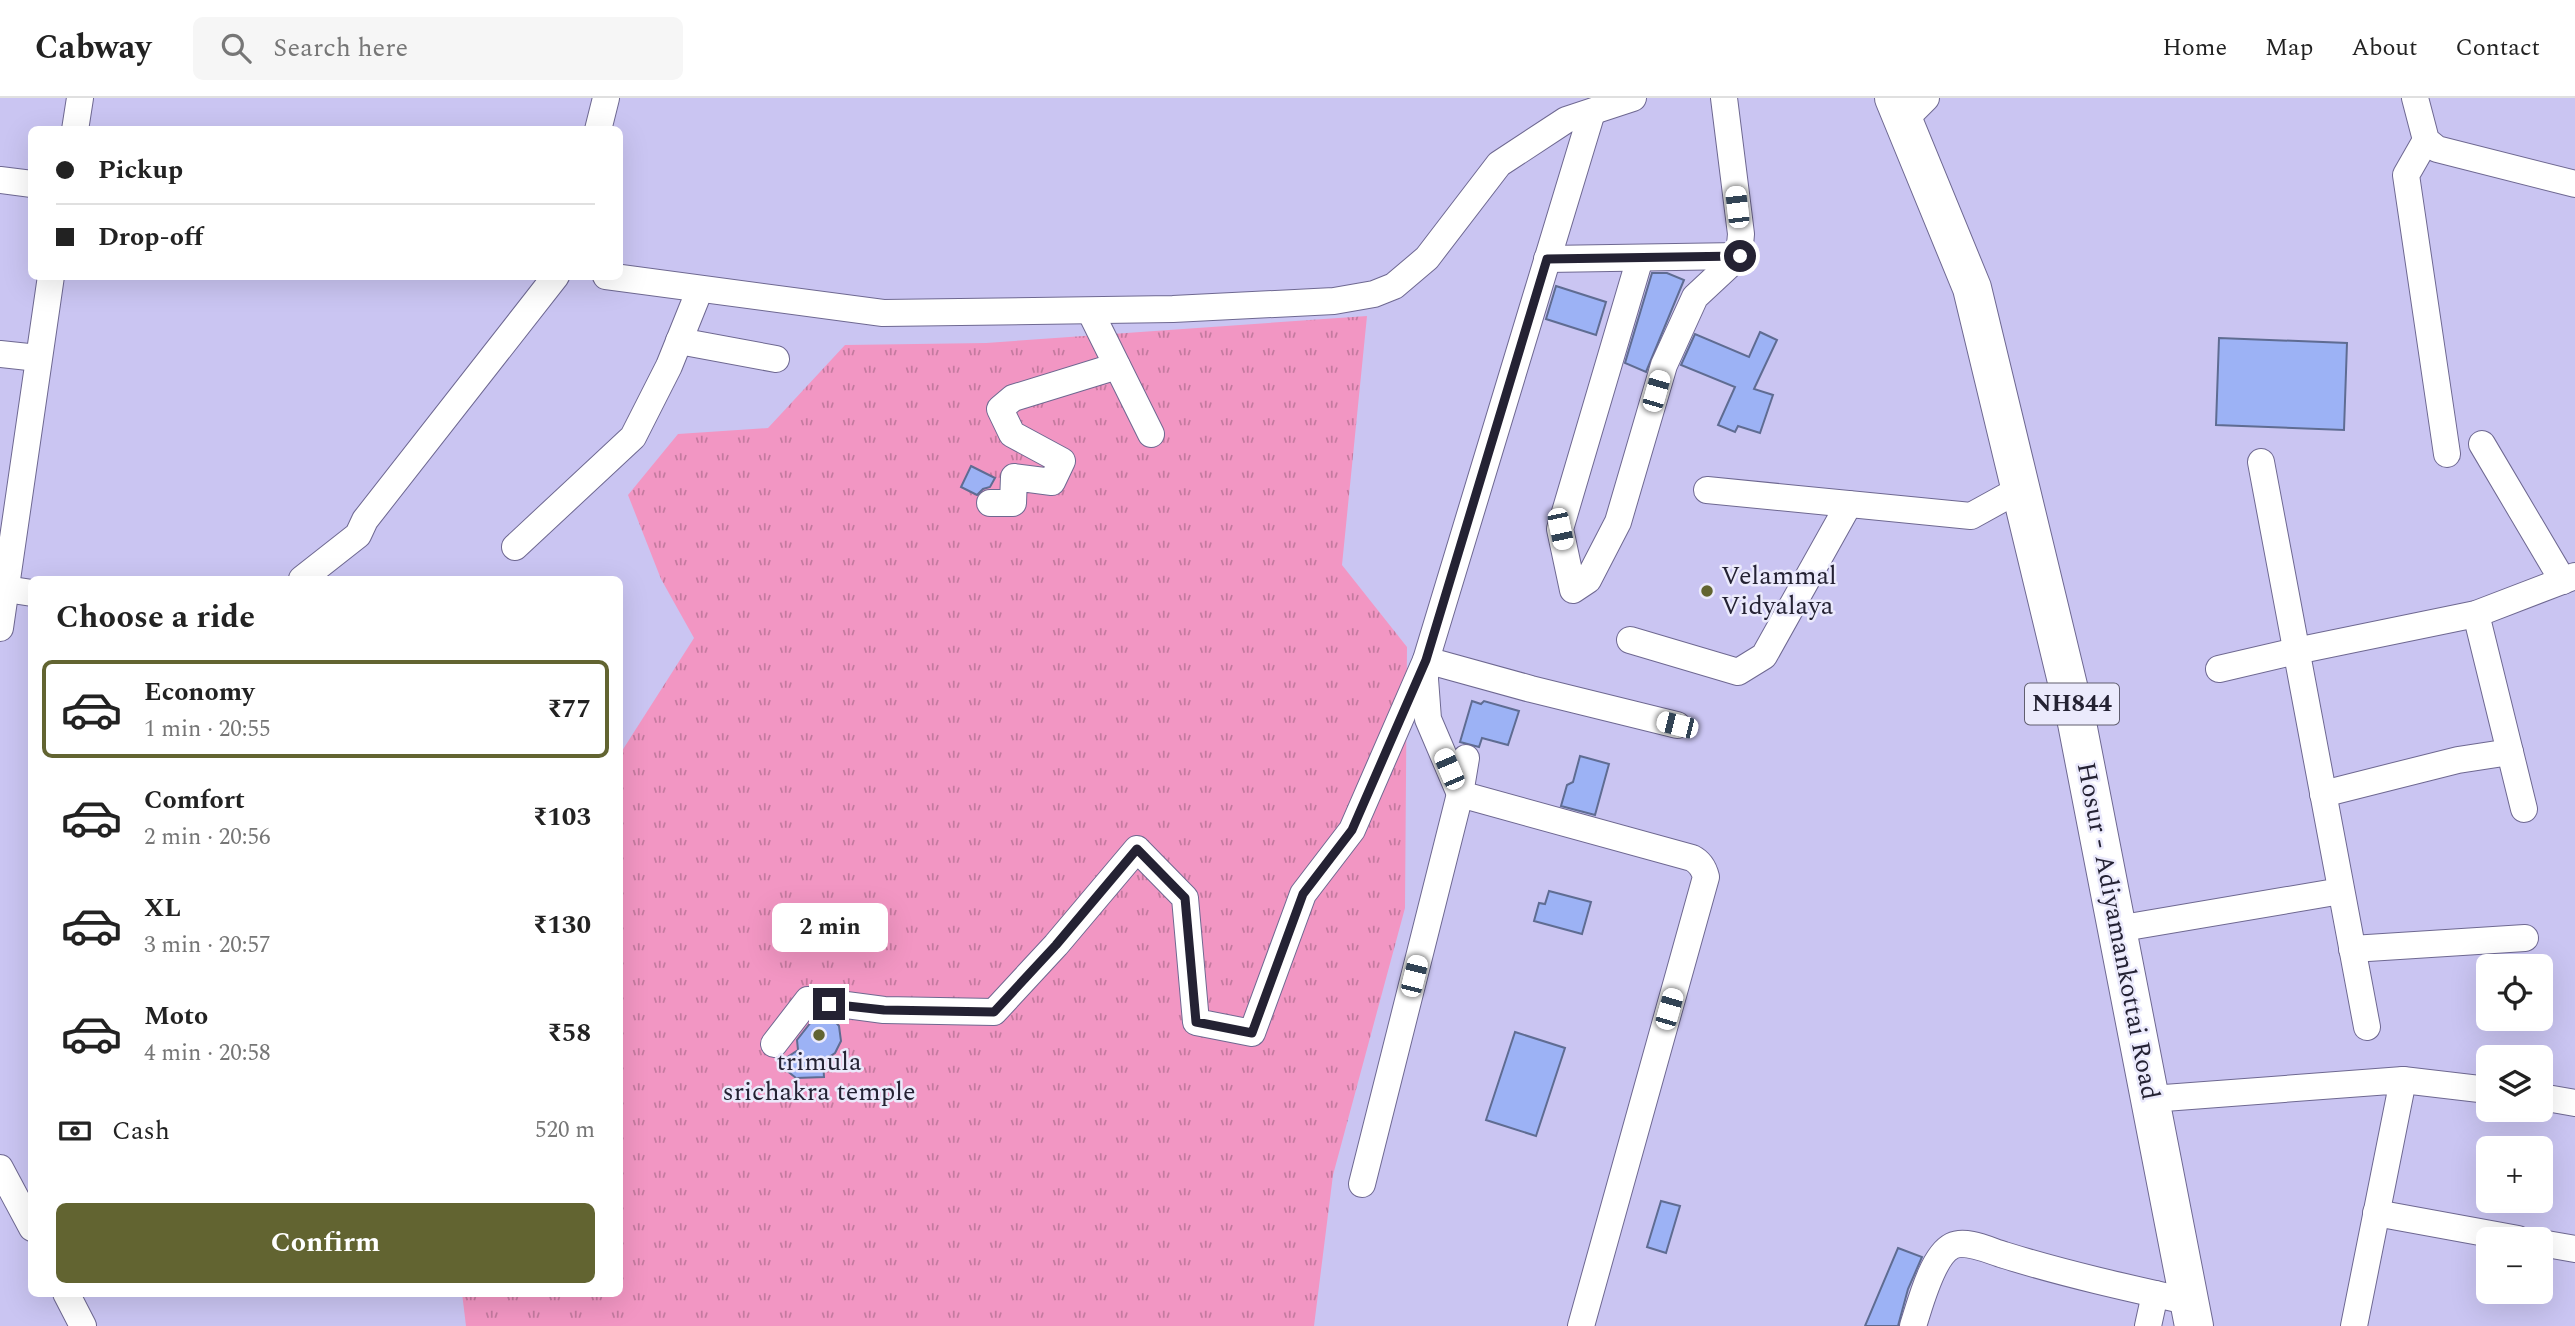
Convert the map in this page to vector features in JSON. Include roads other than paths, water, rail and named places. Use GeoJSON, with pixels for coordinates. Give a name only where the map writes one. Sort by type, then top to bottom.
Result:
{"type":"FeatureCollection","features":[{"type":"Feature","properties":{"kind":"highway","name":"Hosur - Adiyamankottai Road"},"geometry":{"type":"LineString","coordinates":[[1908,106],[1972,288],[2077,723],[2151,1099],[2180,1307]]}},
{"type":"Feature","properties":{"kind":"street"},"geometry":{"type":"LineString","coordinates":[[76,126],[80,98]]}},
{"type":"Feature","properties":{"kind":"street"},"geometry":{"type":"LineString","coordinates":[[599,126],[606,98]]}},
{"type":"Feature","properties":{"kind":"street"},"geometry":{"type":"LineString","coordinates":[[623,278],[883,313],[1172,309],[1334,301],[1374,294],[1394,286],[1427,258],[1499,164],[1566,120],[1633,98]]}},
{"type":"Feature","properties":{"kind":"street"},"geometry":{"type":"LineString","coordinates":[[1640,258],[1560,529],[1573,590],[1588,580],[1618,522],[1664,365],[1695,297],[1740,256],[1741,234],[1724,98]]}},
{"type":"Feature","properties":{"kind":"street"},"geometry":{"type":"LineString","coordinates":[[2415,98],[2426,140],[2437,149],[2575,184]]}},
{"type":"Feature","properties":{"kind":"street"},"geometry":{"type":"LineString","coordinates":[[774,1044],[808,1000],[884,1010],[994,1012],[1056,945],[1137,849],[1185,898],[1196,1022],[1252,1033],[1303,894],[1352,830],[1426,660],[1592,112]]}},
{"type":"Feature","properties":{"kind":"street"},"geometry":{"type":"LineString","coordinates":[[2426,140],[2406,175],[2447,454]]}},
{"type":"Feature","properties":{"kind":"street"},"geometry":{"type":"LineString","coordinates":[[0,180],[28,184]]}},
{"type":"Feature","properties":{"kind":"street"},"geometry":{"type":"LineString","coordinates":[[1547,259],[1740,256]]}},
{"type":"Feature","properties":{"kind":"street"},"geometry":{"type":"LineString","coordinates":[[0,628],[19,591],[38,358],[50,280]]}},
{"type":"Feature","properties":{"kind":"street"},"geometry":{"type":"LineString","coordinates":[[306,576],[358,535],[365,520],[553,280]]}},
{"type":"Feature","properties":{"kind":"street"},"geometry":{"type":"LineString","coordinates":[[515,547],[633,437],[679,341],[700,289]]}},
{"type":"Feature","properties":{"kind":"street"},"geometry":{"type":"LineString","coordinates":[[1090,311],[1151,434]]}},
{"type":"Feature","properties":{"kind":"street"},"geometry":{"type":"LineString","coordinates":[[679,341],[776,359]]}},
{"type":"Feature","properties":{"kind":"street"},"geometry":{"type":"LineString","coordinates":[[0,354],[38,358]]}},
{"type":"Feature","properties":{"kind":"street"},"geometry":{"type":"LineString","coordinates":[[990,503],[1013,503],[1014,477],[1052,482],[1062,461],[1012,434],[1000,409],[1013,398],[1117,366]]}},
{"type":"Feature","properties":{"kind":"street"},"geometry":{"type":"LineString","coordinates":[[2219,669],[2476,614],[2569,579],[2482,444]]}},
{"type":"Feature","properties":{"kind":"street"},"geometry":{"type":"LineString","coordinates":[[2261,462],[2367,1027]]}},
{"type":"Feature","properties":{"kind":"street"},"geometry":{"type":"LineString","coordinates":[[1707,490],[1970,516],[2020,489]]}},
{"type":"Feature","properties":{"kind":"street"},"geometry":{"type":"LineString","coordinates":[[1630,640],[1738,672],[1764,656],[1849,504]]}},
{"type":"Feature","properties":{"kind":"street"},"geometry":{"type":"LineString","coordinates":[[2476,614],[2524,809]]}},
{"type":"Feature","properties":{"kind":"street"},"geometry":{"type":"LineString","coordinates":[[1426,660],[1677,725]]}},
{"type":"Feature","properties":{"kind":"street"},"geometry":{"type":"LineString","coordinates":[[1426,660],[1428,719],[1460,794]]}},
{"type":"Feature","properties":{"kind":"street"},"geometry":{"type":"LineString","coordinates":[[2323,794],[2458,760],[2510,752]]}},
{"type":"Feature","properties":{"kind":"street"},"geometry":{"type":"LineString","coordinates":[[1362,1184],[1460,794],[1466,758]]}},
{"type":"Feature","properties":{"kind":"street"},"geometry":{"type":"LineString","coordinates":[[1460,794],[1692,858],[1702,867],[1706,877],[1581,1326]]}},
{"type":"Feature","properties":{"kind":"street"},"geometry":{"type":"LineString","coordinates":[[2117,929],[2341,891]]}},
{"type":"Feature","properties":{"kind":"street"},"geometry":{"type":"LineString","coordinates":[[2352,949],[2525,938]]}},
{"type":"Feature","properties":{"kind":"street"},"geometry":{"type":"LineString","coordinates":[[2151,1099],[2403,1080],[2476,1089]]}},
{"type":"Feature","properties":{"kind":"street"},"geometry":{"type":"LineString","coordinates":[[2354,1326],[2403,1080]]}},
{"type":"Feature","properties":{"kind":"street"},"geometry":{"type":"LineString","coordinates":[[2553,1099],[2575,1102]]}},
{"type":"Feature","properties":{"kind":"street"},"geometry":{"type":"LineString","coordinates":[[0,1168],[28,1220]]}},
{"type":"Feature","properties":{"kind":"street"},"geometry":{"type":"LineString","coordinates":[[2376,1213],[2476,1231]]}},
{"type":"Feature","properties":{"kind":"street"},"geometry":{"type":"LineString","coordinates":[[1913,1326],[1937,1261],[1955,1244],[1971,1245],[2180,1307]]}},
{"type":"Feature","properties":{"kind":"street"},"geometry":{"type":"LineString","coordinates":[[2553,1245],[2575,1250]]}},
{"type":"Feature","properties":{"kind":"street"},"geometry":{"type":"LineString","coordinates":[[68,1297],[83,1326]]}},
{"type":"Feature","properties":{"kind":"street"},"geometry":{"type":"LineString","coordinates":[[2148,1326],[2180,1307]]}},
{"type":"Feature","properties":{"kind":"place","name":"Velammal Vidyalaya"},"geometry":{"type":"Point","coordinates":[1707,591]}},
{"type":"Feature","properties":{"kind":"place","name":"trimula srichakra temple"},"geometry":{"type":"Point","coordinates":[819,1035]}}]}
